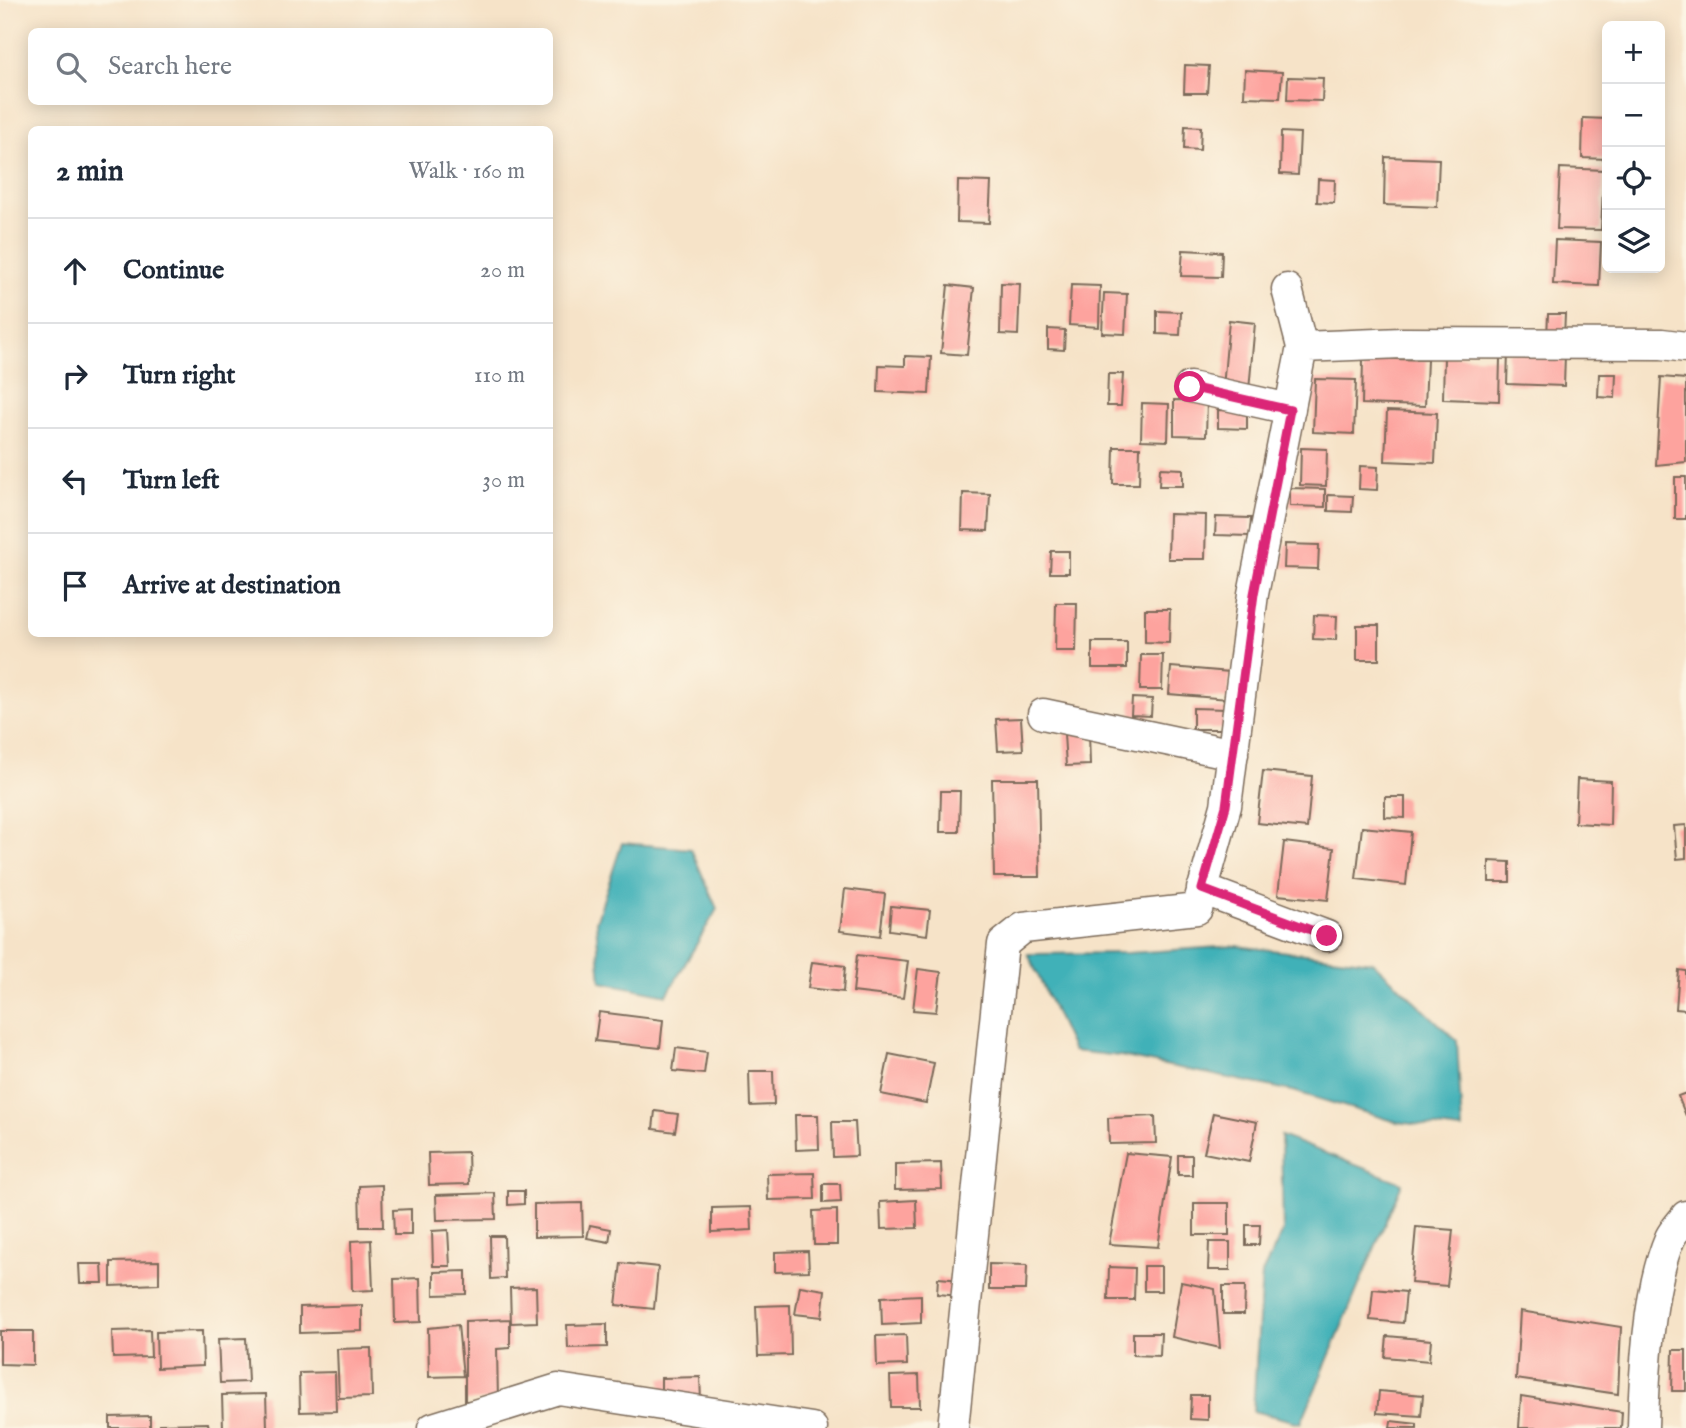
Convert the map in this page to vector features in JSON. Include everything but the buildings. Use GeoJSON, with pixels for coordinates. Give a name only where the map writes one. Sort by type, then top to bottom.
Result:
{"type":"FeatureCollection","features":[{"type":"Feature","properties":{"kind":"street"},"geometry":{"type":"LineString","coordinates":[[953,1428],[1003,944],[1023,928],[1197,909],[1226,806],[1254,594],[1302,346],[1287,289]]}},
{"type":"Feature","properties":{"kind":"street"},"geometry":{"type":"LineString","coordinates":[[1302,346],[1402,343],[1662,344],[1686,347]]}},
{"type":"Feature","properties":{"kind":"street"},"geometry":{"type":"LineString","coordinates":[[1190,387],[1290,410]]}},
{"type":"Feature","properties":{"kind":"street"},"geometry":{"type":"LineString","coordinates":[[1043,714],[1233,754]]}},
{"type":"Feature","properties":{"kind":"street"},"geometry":{"type":"LineString","coordinates":[[1202,889],[1327,936]]}},
{"type":"Feature","properties":{"kind":"street"},"geometry":{"type":"LineString","coordinates":[[1643,1428],[1651,1326],[1658,1280],[1671,1237],[1686,1216]]}},
{"type":"Feature","properties":{"kind":"street"},"geometry":{"type":"LineString","coordinates":[[433,1428],[558,1389],[812,1428]]}},
{"type":"Feature","properties":{"kind":"water"},"geometry":{"type":"Polygon","coordinates":[[[622,843],[691,849],[717,909],[667,995],[601,982],[596,922],[622,843]]]}},
{"type":"Feature","properties":{"kind":"water"},"geometry":{"type":"Polygon","coordinates":[[[1236,946],[1373,962],[1457,1041],[1462,1130],[1397,1122],[1293,1091],[1120,1056],[1073,1051],[1028,954],[1128,953],[1236,946]]]}},
{"type":"Feature","properties":{"kind":"water"},"geometry":{"type":"Polygon","coordinates":[[[1281,1136],[1402,1183],[1301,1423],[1253,1411],[1262,1274],[1283,1231],[1281,1136]]]}},
{"type":"Feature","properties":{"kind":"route"},"geometry":{"type":"LineString","coordinates":[[1190,387],[1290,410],[1254,594],[1226,806],[1202,889],[1327,936]]}}]}
